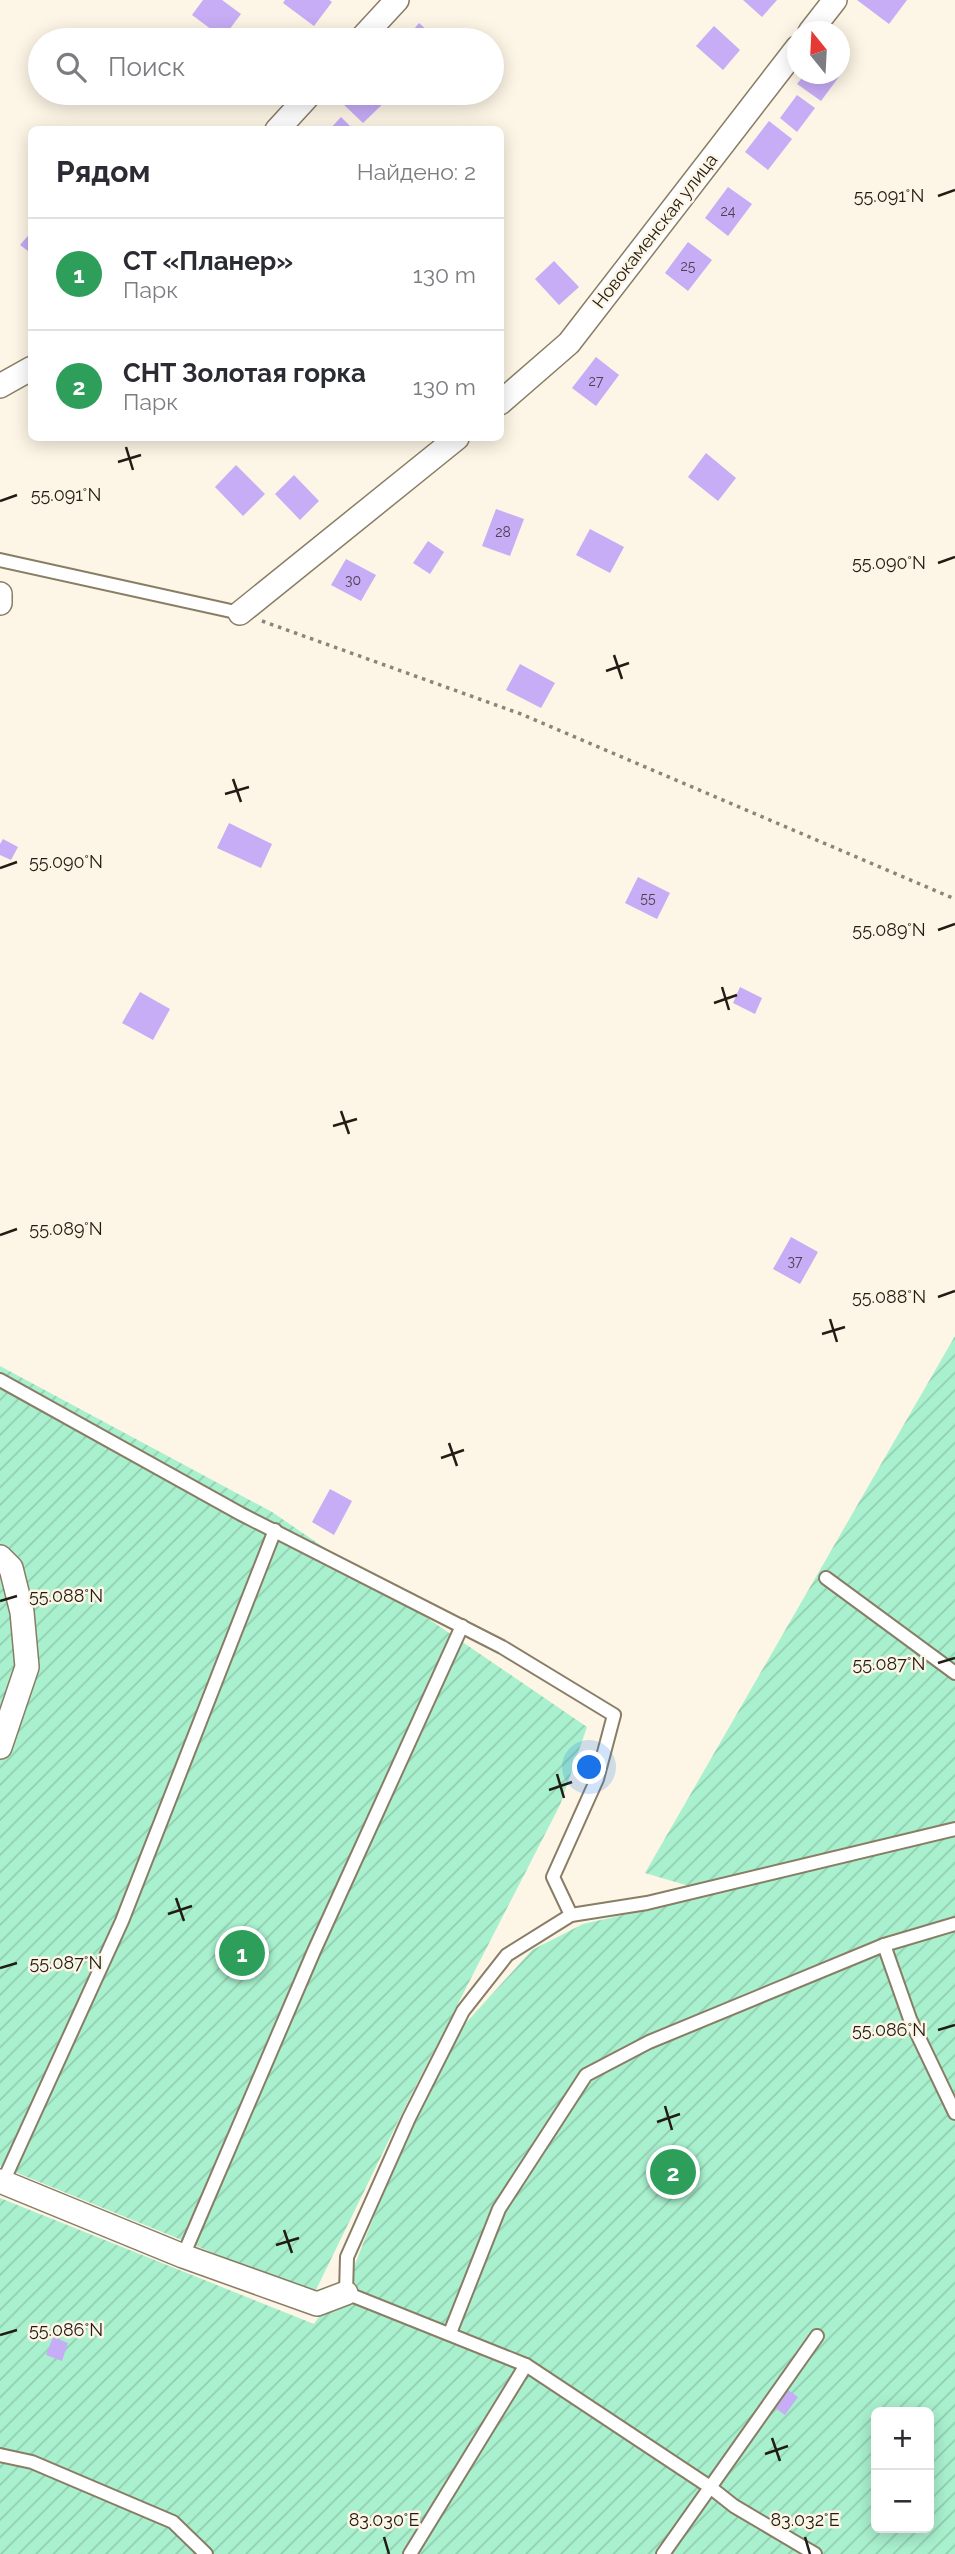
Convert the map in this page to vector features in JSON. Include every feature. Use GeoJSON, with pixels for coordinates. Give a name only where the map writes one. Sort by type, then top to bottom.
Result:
{"type":"FeatureCollection","features":[{"type":"Feature","properties":{"kind":"street"},"geometry":{"type":"LineString","coordinates":[[371,28],[397,0]]}},
{"type":"Feature","properties":{"kind":"street"},"geometry":{"type":"LineString","coordinates":[[819,21],[835,0]]}},
{"type":"Feature","properties":{"kind":"street","name":"Новокаменская улица"},"geometry":{"type":"LineString","coordinates":[[504,399],[569,343],[787,61]]}},
{"type":"Feature","properties":{"kind":"street"},"geometry":{"type":"LineString","coordinates":[[281,126],[300,105]]}},
{"type":"Feature","properties":{"kind":"street"},"geometry":{"type":"LineString","coordinates":[[0,386],[28,370]]}},
{"type":"Feature","properties":{"kind":"street"},"geometry":{"type":"LineString","coordinates":[[240,613],[453,441]]}},
{"type":"Feature","properties":{"kind":"street"},"geometry":{"type":"LineString","coordinates":[[0,594],[0,603]]}},
{"type":"Feature","properties":{"kind":"street"},"geometry":{"type":"LineString","coordinates":[[0,1557],[11,1568],[22,1612],[27,1667],[0,1747]]}},
{"type":"Feature","properties":{"kind":"street"},"geometry":{"type":"LineString","coordinates":[[2,2181],[183,2256],[317,2304],[346,2293]]}},
{"type":"Feature","properties":{"kind":"lane"},"geometry":{"type":"LineString","coordinates":[[0,560],[240,613]]}},
{"type":"Feature","properties":{"kind":"lane"},"geometry":{"type":"LineString","coordinates":[[0,1380],[240,1514],[462,1626],[614,1715],[597,1779],[553,1877],[571,1916]]}},
{"type":"Feature","properties":{"kind":"lane"},"geometry":{"type":"LineString","coordinates":[[2,2181],[122,1921],[275,1531]]}},
{"type":"Feature","properties":{"kind":"lane"},"geometry":{"type":"LineString","coordinates":[[826,1578],[955,1672]]}},
{"type":"Feature","properties":{"kind":"lane"},"geometry":{"type":"LineString","coordinates":[[183,2256],[314,1951],[462,1626]]}},
{"type":"Feature","properties":{"kind":"lane"},"geometry":{"type":"LineString","coordinates":[[815,2554],[734,2506],[710,2487],[526,2365],[346,2293],[347,2257],[409,2118],[463,2011],[507,1955],[571,1916],[647,1903],[955,1829]]}},
{"type":"Feature","properties":{"kind":"lane"},"geometry":{"type":"LineString","coordinates":[[450,2333],[499,2208],[586,2075],[649,2042],[884,1945],[955,1924]]}},
{"type":"Feature","properties":{"kind":"lane"},"geometry":{"type":"LineString","coordinates":[[884,1945],[910,2019],[955,2113]]}},
{"type":"Feature","properties":{"kind":"lane"},"geometry":{"type":"LineString","coordinates":[[663,2554],[817,2336]]}},
{"type":"Feature","properties":{"kind":"lane"},"geometry":{"type":"LineString","coordinates":[[410,2554],[526,2365]]}},
{"type":"Feature","properties":{"kind":"lane"},"geometry":{"type":"LineString","coordinates":[[0,2455],[32,2462],[173,2522],[206,2554]]}},
{"type":"Feature","properties":{"kind":"path"},"geometry":{"type":"LineString","coordinates":[[240,613],[521,713],[955,899]]}},
{"type":"Feature","properties":{"kind":"green space"},"geometry":{"type":"Polygon","coordinates":[[[955,1336],[955,1822],[689,1886],[645,1873],[955,1336]]]}},
{"type":"Feature","properties":{"kind":"green space"},"geometry":{"type":"Polygon","coordinates":[[[0,1366],[272,1512],[587,1727],[560,1805],[408,2101],[314,2294],[0,2166],[0,1366]]]}},
{"type":"Feature","properties":{"kind":"green space"},"geometry":{"type":"Polygon","coordinates":[[[955,1835],[955,2554],[0,2554],[0,2198],[314,2324],[353,2269],[402,2146],[465,2024],[532,1950],[583,1924],[955,1835]]]}},
{"type":"Feature","properties":{"kind":"building"},"geometry":{"type":"Polygon","coordinates":[[[203,0],[222,0],[241,14],[230,28],[210,28],[192,15],[203,0]]]}},
{"type":"Feature","properties":{"kind":"building"},"geometry":{"type":"Polygon","coordinates":[[[285,0],[332,2],[314,26],[283,3],[285,0]]]}},
{"type":"Feature","properties":{"kind":"building"},"geometry":{"type":"Polygon","coordinates":[[[743,0],[777,0],[762,17],[743,0]]]}},
{"type":"Feature","properties":{"kind":"building"},"geometry":{"type":"Polygon","coordinates":[[[857,0],[907,0],[889,24],[857,0]]]}},
{"type":"Feature","properties":{"kind":"building"},"geometry":{"type":"Polygon","coordinates":[[[714,26],[740,50],[723,70],[696,46],[714,26]]]}},
{"type":"Feature","properties":{"kind":"building"},"geometry":{"type":"Polygon","coordinates":[[[797,84],[834,84],[821,101],[797,84]]]}},
{"type":"Feature","properties":{"kind":"building"},"geometry":{"type":"Polygon","coordinates":[[[797,95],[815,108],[797,132],[780,118],[797,95]]]}},
{"type":"Feature","properties":{"kind":"building"},"geometry":{"type":"Polygon","coordinates":[[[344,105],[382,105],[363,123],[344,105]]]}},
{"type":"Feature","properties":{"kind":"building"},"geometry":{"type":"Polygon","coordinates":[[[341,117],[350,126],[333,126],[341,117]]]}},
{"type":"Feature","properties":{"kind":"building"},"geometry":{"type":"Polygon","coordinates":[[[769,121],[792,139],[768,170],[745,152],[769,121]]]}},
{"type":"Feature","properties":{"kind":"building"},"geometry":{"type":"Polygon","coordinates":[[[728,187],[752,204],[728,236],[705,218],[728,187]]]}},
{"type":"Feature","properties":{"kind":"building"},"geometry":{"type":"Polygon","coordinates":[[[28,236],[28,251],[20,245],[28,236]]]}},
{"type":"Feature","properties":{"kind":"building"},"geometry":{"type":"Polygon","coordinates":[[[688,242],[712,260],[688,291],[665,273],[688,242]]]}},
{"type":"Feature","properties":{"kind":"building"},"geometry":{"type":"Polygon","coordinates":[[[554,261],[579,287],[559,305],[535,279],[554,261]]]}},
{"type":"Feature","properties":{"kind":"building"},"geometry":{"type":"Polygon","coordinates":[[[596,357],[619,375],[596,406],[572,388],[596,357]]]}},
{"type":"Feature","properties":{"kind":"building"},"geometry":{"type":"Polygon","coordinates":[[[706,453],[736,478],[718,501],[688,477],[706,453]]]}},
{"type":"Feature","properties":{"kind":"building"},"geometry":{"type":"Polygon","coordinates":[[[236,465],[265,494],[243,516],[215,487],[236,465]]]}},
{"type":"Feature","properties":{"kind":"building"},"geometry":{"type":"Polygon","coordinates":[[[294,475],[319,501],[300,520],[275,494],[294,475]]]}},
{"type":"Feature","properties":{"kind":"building"},"geometry":{"type":"Polygon","coordinates":[[[496,509],[524,519],[510,556],[482,546],[496,509]]]}},
{"type":"Feature","properties":{"kind":"building"},"geometry":{"type":"Polygon","coordinates":[[[590,529],[624,547],[610,573],[576,555],[590,529]]]}},
{"type":"Feature","properties":{"kind":"building"},"geometry":{"type":"Polygon","coordinates":[[[428,541],[444,552],[430,574],[413,563],[428,541]]]}},
{"type":"Feature","properties":{"kind":"building"},"geometry":{"type":"Polygon","coordinates":[[[346,559],[376,575],[361,601],[331,585],[346,559]]]}},
{"type":"Feature","properties":{"kind":"building"},"geometry":{"type":"Polygon","coordinates":[[[520,664],[555,683],[541,708],[506,690],[520,664]]]}},
{"type":"Feature","properties":{"kind":"building"},"geometry":{"type":"Polygon","coordinates":[[[229,823],[272,844],[261,868],[217,848],[229,823]]]}},
{"type":"Feature","properties":{"kind":"building"},"geometry":{"type":"Polygon","coordinates":[[[3,839],[18,847],[11,860],[0,855],[3,839]]]}},
{"type":"Feature","properties":{"kind":"building"},"geometry":{"type":"Polygon","coordinates":[[[638,877],[670,893],[657,919],[625,903],[638,877]]]}},
{"type":"Feature","properties":{"kind":"building"},"geometry":{"type":"Polygon","coordinates":[[[740,987],[762,998],[755,1014],[733,1003],[740,987]]]}},
{"type":"Feature","properties":{"kind":"building"},"geometry":{"type":"Polygon","coordinates":[[[140,992],[170,1009],[153,1040],[122,1023],[140,992]]]}},
{"type":"Feature","properties":{"kind":"building"},"geometry":{"type":"Polygon","coordinates":[[[791,1237],[818,1252],[800,1284],[773,1269],[791,1237]]]}},
{"type":"Feature","properties":{"kind":"building"},"geometry":{"type":"Polygon","coordinates":[[[330,1489],[352,1501],[334,1535],[312,1522],[330,1489]]]}},
{"type":"Feature","properties":{"kind":"building"},"geometry":{"type":"Polygon","coordinates":[[[53,2337],[68,2343],[62,2361],[46,2355],[53,2337]]]}},
{"type":"Feature","properties":{"kind":"building"},"geometry":{"type":"Polygon","coordinates":[[[784,2387],[798,2397],[785,2415],[771,2405],[784,2387]]]}},
{"type":"Feature","properties":{"kind":"place","name":"СТ «Планер»"},"geometry":{"type":"Point","coordinates":[242,1953]}},
{"type":"Feature","properties":{"kind":"place","name":"СНТ Золотая горка"},"geometry":{"type":"Point","coordinates":[673,2172]}}]}
